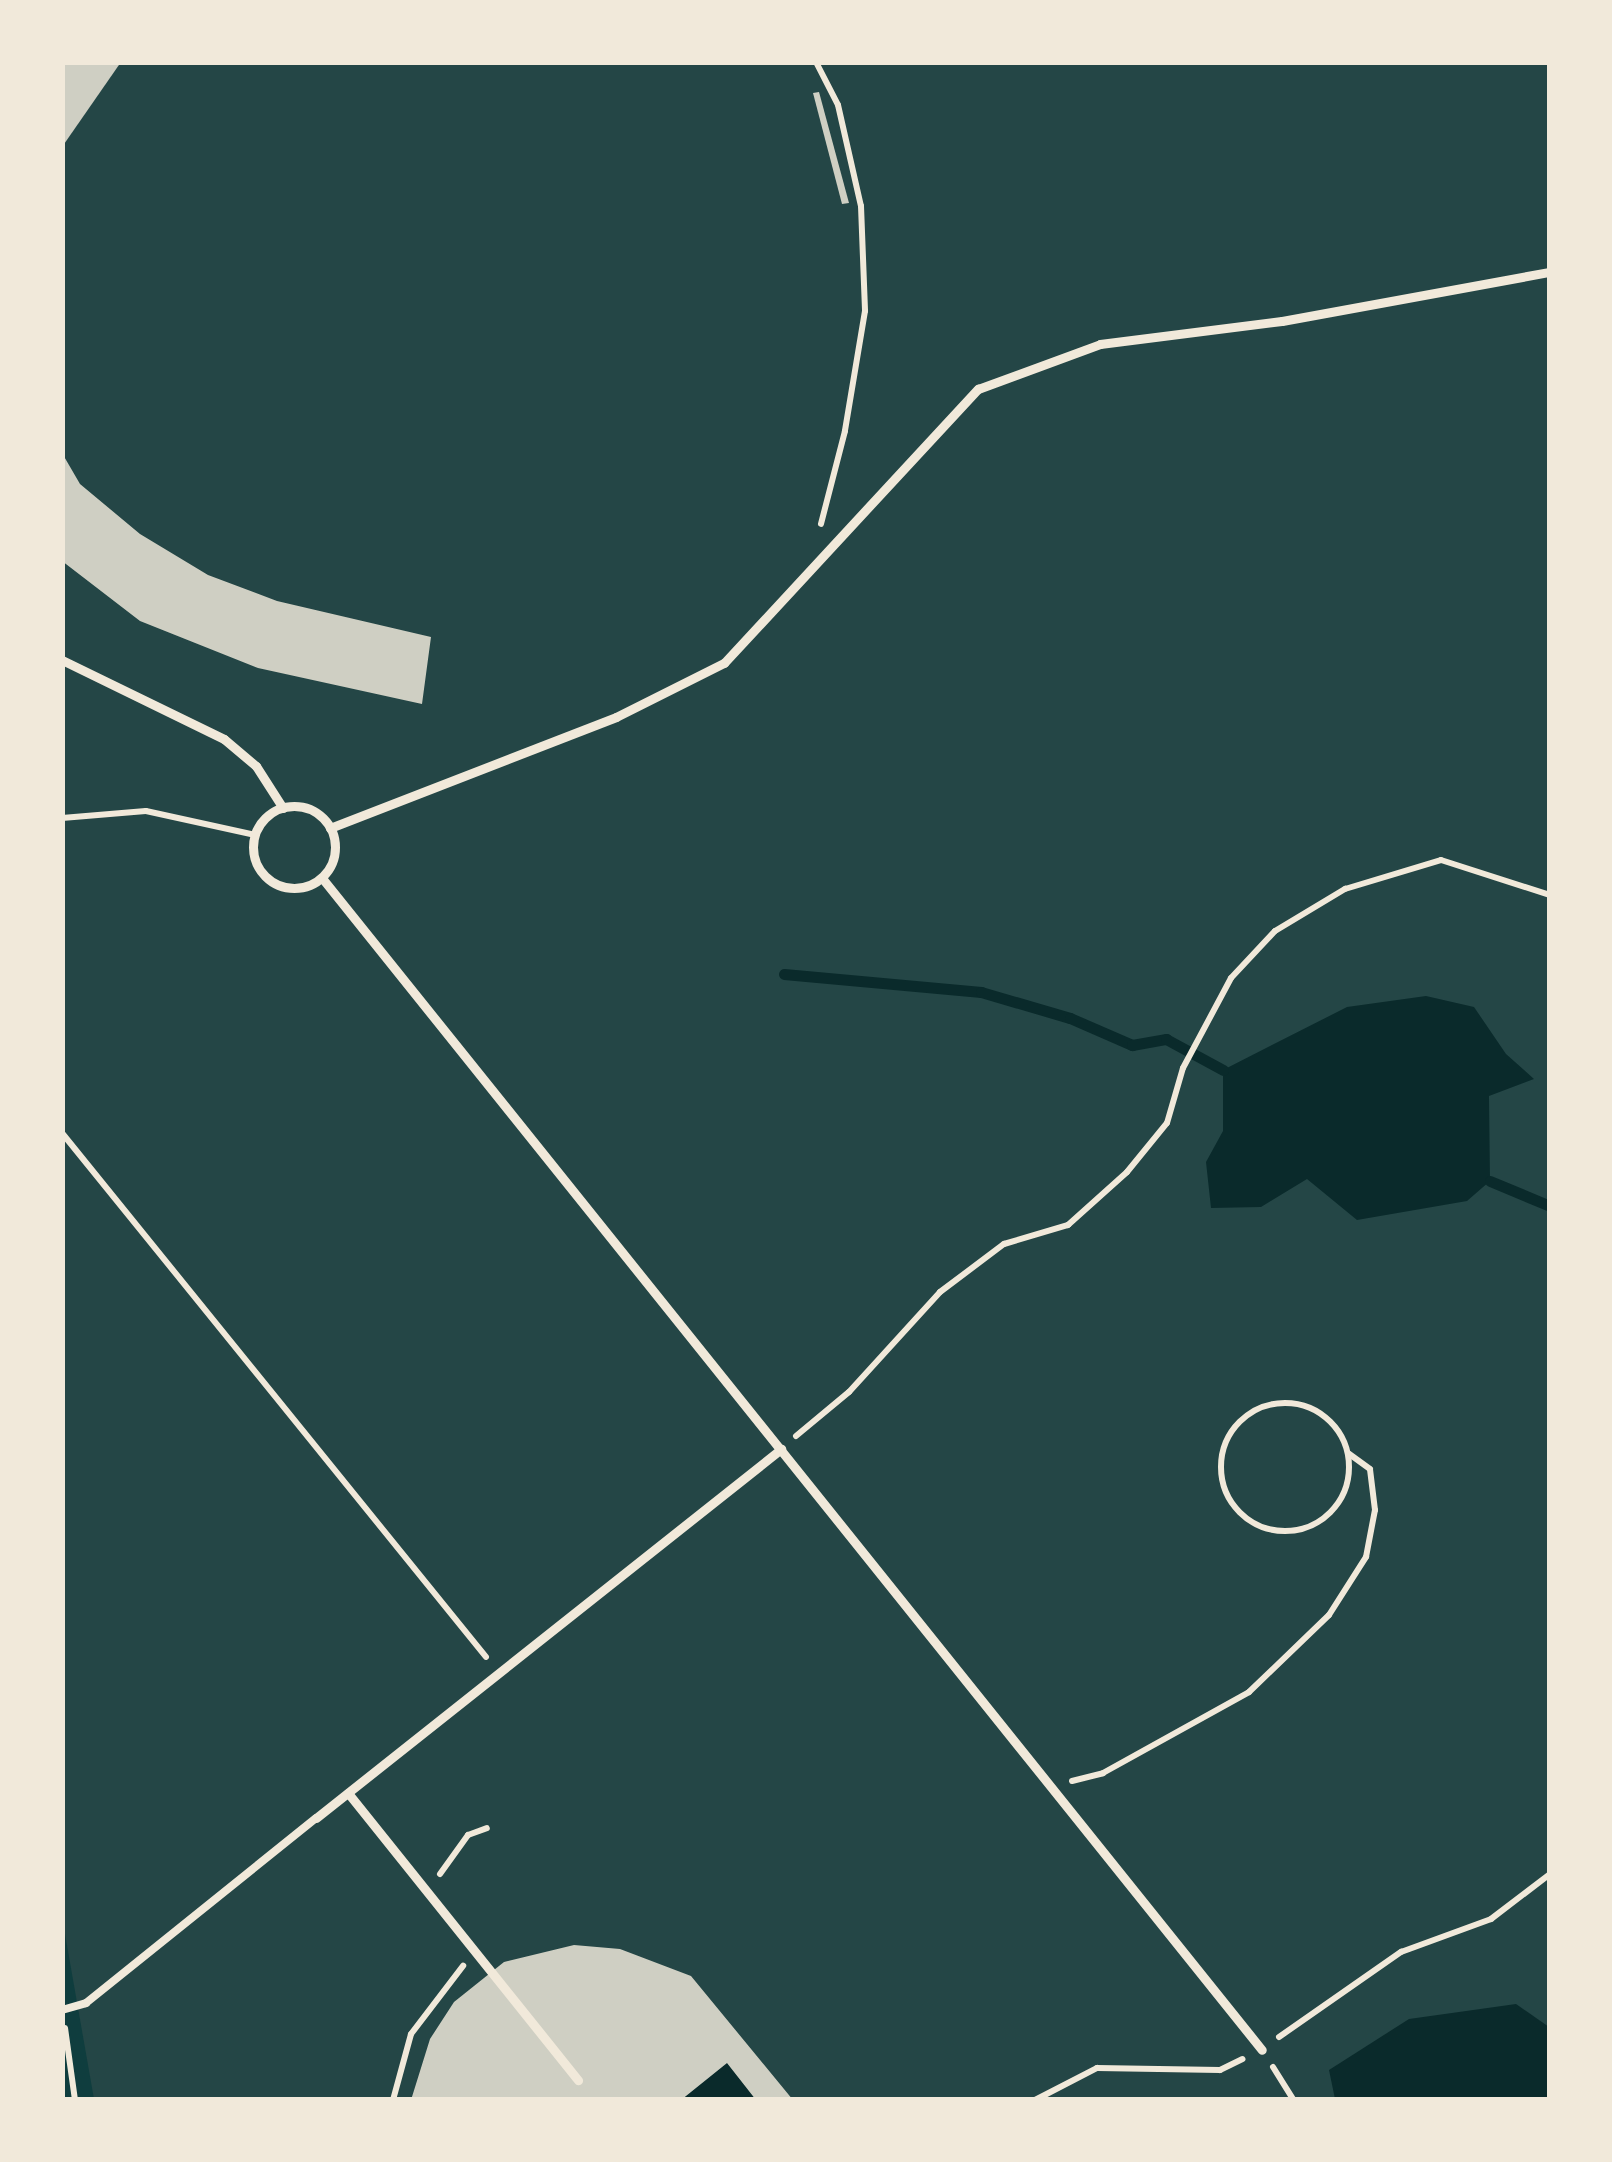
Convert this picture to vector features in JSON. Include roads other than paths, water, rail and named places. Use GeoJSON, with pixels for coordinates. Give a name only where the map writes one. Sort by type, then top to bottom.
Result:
{"type":"FeatureCollection","features":[{"type":"Feature","properties":{"kind":"street"},"geometry":{"type":"LineString","coordinates":[[330,828],[616,717],[724,662],[978,389],[1100,344],[1282,321],[1550,272]]}},
{"type":"Feature","properties":{"kind":"street"},"geometry":{"type":"LineString","coordinates":[[62,660],[224,739],[256,766],[282,808]]}},
{"type":"Feature","properties":{"kind":"street"},"geometry":{"type":"LineString","coordinates":[[282,808],[310,810],[330,828],[335,854],[322,878],[298,888],[272,882],[256,862],[254,835],[282,808]]}},
{"type":"Feature","properties":{"kind":"street"},"geometry":{"type":"LineString","coordinates":[[322,878],[1262,2050]]}},
{"type":"Feature","properties":{"kind":"street"},"geometry":{"type":"LineString","coordinates":[[316,1818],[781,1449]]}},
{"type":"Feature","properties":{"kind":"street"},"geometry":{"type":"LineString","coordinates":[[348,1793],[578,2080]]}},
{"type":"Feature","properties":{"kind":"lane"},"geometry":{"type":"LineString","coordinates":[[62,2011],[86,2004],[316,1818]]}},
{"type":"Feature","properties":{"kind":"waterway"},"geometry":{"type":"LineString","coordinates":[[784,974],[981,992],[1070,1018],[1132,1045],[1166,1039],[1223,1070]]}},
{"type":"Feature","properties":{"kind":"waterway"},"geometry":{"type":"LineString","coordinates":[[1490,1181],[1550,1206]]}}]}
